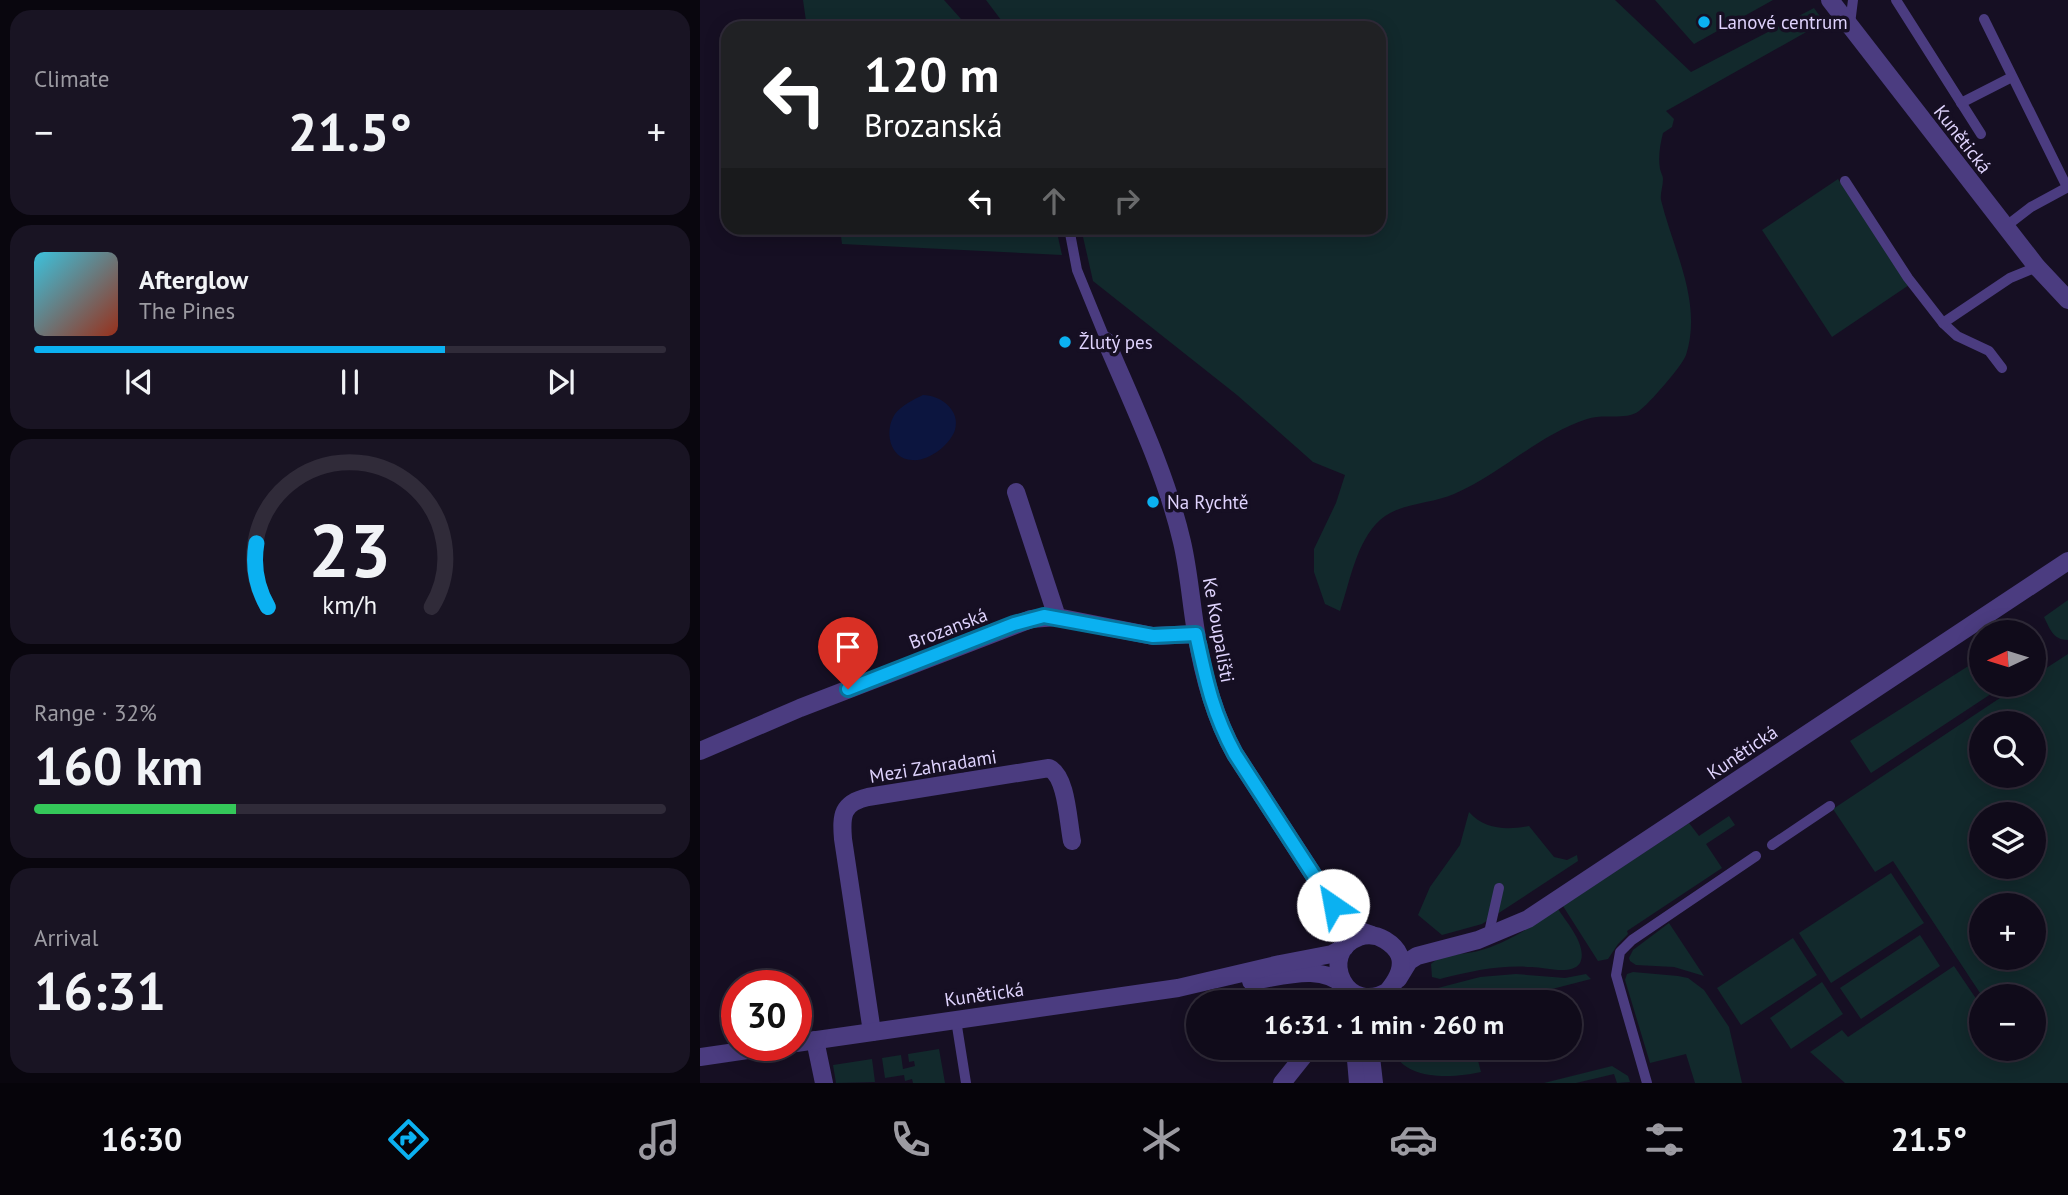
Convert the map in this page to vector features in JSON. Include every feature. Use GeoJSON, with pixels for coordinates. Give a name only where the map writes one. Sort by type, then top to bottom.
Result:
{"type":"FeatureCollection","features":[{"type":"Feature","properties":{"kind":"street","name":"Kunětická"},"geometry":{"type":"LineString","coordinates":[[1829,0],[2037,267],[2068,300]]}},
{"type":"Feature","properties":{"kind":"street","name":"Ke Koupališti"},"geometry":{"type":"LineString","coordinates":[[1106,341],[1167,489],[1182,542],[1196,634],[1211,704],[1221,729],[1333,905],[1352,928],[1378,937]]}},
{"type":"Feature","properties":{"kind":"street"},"geometry":{"type":"LineString","coordinates":[[1016,492],[1057,617]]}},
{"type":"Feature","properties":{"kind":"street","name":"Kunětická"},"geometry":{"type":"LineString","coordinates":[[1389,990],[1409,961],[1427,952],[1485,937],[1528,919],[2068,561]]}},
{"type":"Feature","properties":{"kind":"street","name":"Brozanská"},"geometry":{"type":"LineString","coordinates":[[700,751],[800,708],[1014,624],[1044,616],[1153,636],[1196,634]]}},
{"type":"Feature","properties":{"kind":"street","name":"Mezi Zahradami"},"geometry":{"type":"LineString","coordinates":[[872,1032],[843,839],[843,815],[850,804],[868,797],[1049,768],[1056,772],[1062,782],[1072,841]]}},
{"type":"Feature","properties":{"kind":"street","name":"Ke Koupališti"},"geometry":{"type":"LineString","coordinates":[[1333,905],[1347,945]]}},
{"type":"Feature","properties":{"kind":"street","name":"Kunětická"},"geometry":{"type":"LineString","coordinates":[[1378,937],[1411,952],[1427,952]]}},
{"type":"Feature","properties":{"kind":"street"},"geometry":{"type":"LineString","coordinates":[[1348,990],[1339,971],[1340,958],[1347,945],[1357,938],[1378,937],[1398,953],[1401,963],[1394,984],[1385,990]]}},
{"type":"Feature","properties":{"kind":"street","name":"Kunětická"},"geometry":{"type":"LineString","coordinates":[[1178,988],[1280,964],[1323,957],[1347,945]]}},
{"type":"Feature","properties":{"kind":"street","name":"Kunětická"},"geometry":{"type":"LineString","coordinates":[[812,1041],[1178,988],[1224,985],[1317,972],[1331,976],[1345,990]]}},
{"type":"Feature","properties":{"kind":"street"},"geometry":{"type":"LineString","coordinates":[[816,1040],[824,1083]]}},
{"type":"Feature","properties":{"kind":"street"},"geometry":{"type":"LineString","coordinates":[[700,1057],[721,1054]]}},
{"type":"Feature","properties":{"kind":"street"},"geometry":{"type":"LineString","coordinates":[[1285,1080],[1301,1060]]}},
{"type":"Feature","properties":{"kind":"street"},"geometry":{"type":"LineString","coordinates":[[1285,1080],[1303,1060]]}},
{"type":"Feature","properties":{"kind":"street"},"geometry":{"type":"LineString","coordinates":[[1356,1060],[1358,1083]]}},
{"type":"Feature","properties":{"kind":"street"},"geometry":{"type":"LineString","coordinates":[[1371,1060],[1374,1083]]}},
{"type":"Feature","properties":{"kind":"lane"},"geometry":{"type":"LineString","coordinates":[[1850,28],[1853,0]]}},
{"type":"Feature","properties":{"kind":"lane"},"geometry":{"type":"LineString","coordinates":[[1896,0],[1981,134]]}},
{"type":"Feature","properties":{"kind":"lane"},"geometry":{"type":"LineString","coordinates":[[1984,19],[2068,187],[2031,207],[2005,226]]}},
{"type":"Feature","properties":{"kind":"lane"},"geometry":{"type":"LineString","coordinates":[[1961,103],[2012,77]]}},
{"type":"Feature","properties":{"kind":"lane"},"geometry":{"type":"LineString","coordinates":[[1845,181],[1909,278],[1943,323],[1957,336],[1989,351],[2002,368]]}},
{"type":"Feature","properties":{"kind":"lane"},"geometry":{"type":"LineString","coordinates":[[1070,235],[1077,270],[1106,341]]}},
{"type":"Feature","properties":{"kind":"lane"},"geometry":{"type":"LineString","coordinates":[[1943,323],[2010,278],[2037,267]]}},
{"type":"Feature","properties":{"kind":"lane"},"geometry":{"type":"LineString","coordinates":[[1773,845],[1830,806]]}},
{"type":"Feature","properties":{"kind":"lane"},"geometry":{"type":"LineString","coordinates":[[1647,1083],[1616,975],[1620,952],[1632,940],[1756,856]]}},
{"type":"Feature","properties":{"kind":"lane"},"geometry":{"type":"LineString","coordinates":[[1485,937],[1490,928],[1499,888]]}},
{"type":"Feature","properties":{"kind":"lane"},"geometry":{"type":"LineString","coordinates":[[956,1020],[966,1083]]}},
{"type":"Feature","properties":{"kind":"green space"},"geometry":{"type":"Polygon","coordinates":[[[803,0],[944,0],[963,21],[806,21],[803,0]]]}},
{"type":"Feature","properties":{"kind":"green space"},"geometry":{"type":"Polygon","coordinates":[[[986,0],[1615,0],[1691,72],[1814,8],[1824,22],[1666,111],[1674,119],[1672,127],[1663,133],[1660,146],[1659,164],[1663,179],[1661,200],[1684,276],[1691,315],[1686,355],[1672,376],[1650,401],[1633,414],[1593,417],[1569,426],[1471,486],[1445,497],[1387,514],[1372,529],[1359,551],[1340,611],[1325,604],[1314,572],[1314,549],[1336,503],[1345,475],[1313,462],[1237,395],[1093,281],[1083,235],[1386,235],[1386,21],[1002,21],[986,0]]]}},
{"type":"Feature","properties":{"kind":"green space","name":"Lanové centrum"},"geometry":{"type":"Polygon","coordinates":[[[1655,0],[1773,0],[1694,44],[1655,0]]]}},
{"type":"Feature","properties":{"kind":"green space"},"geometry":{"type":"Polygon","coordinates":[[[1838,179],[1909,285],[1832,337],[1762,230],[1838,179]]]}},
{"type":"Feature","properties":{"kind":"green space"},"geometry":{"type":"Polygon","coordinates":[[[841,235],[1058,235],[1062,255],[842,244],[841,235]]]}},
{"type":"Feature","properties":{"kind":"green space"},"geometry":{"type":"Polygon","coordinates":[[[2068,600],[2068,640],[2055,636],[2044,617],[2068,600]]]}},
{"type":"Feature","properties":{"kind":"green space"},"geometry":{"type":"Polygon","coordinates":[[[2068,654],[2068,1083],[1845,1083],[1810,1052],[1842,1030],[1848,1037],[1954,966],[1969,988],[1969,1061],[2046,1061],[2046,984],[1974,984],[1893,861],[1875,872],[1833,809],[1969,719],[1969,788],[2046,788],[2046,711],[1980,711],[2001,697],[2046,697],[2046,668],[2068,654]]]}},
{"type":"Feature","properties":{"kind":"green space"},"geometry":{"type":"Polygon","coordinates":[[[1969,666],[1969,697],[1986,697],[1871,773],[1850,741],[1969,666]]]}},
{"type":"Feature","properties":{"kind":"green space"},"geometry":{"type":"Polygon","coordinates":[[[1469,812],[1482,822],[1497,827],[1529,826],[1554,857],[1567,860],[1577,855],[1578,861],[1482,924],[1442,935],[1418,915],[1430,887],[1460,845],[1469,812]]]}},
{"type":"Feature","properties":{"kind":"green space"},"geometry":{"type":"Polygon","coordinates":[[[1729,816],[1735,825],[1706,844],[1722,868],[1627,931],[1628,934],[1608,959],[1598,961],[1563,906],[1689,823],[1699,836],[1729,816]]]}},
{"type":"Feature","properties":{"kind":"green space"},"geometry":{"type":"Polygon","coordinates":[[[1891,873],[1924,923],[1831,983],[1799,933],[1891,873]]]}},
{"type":"Feature","properties":{"kind":"green space"},"geometry":{"type":"Polygon","coordinates":[[[1558,909],[1579,942],[1582,956],[1576,967],[1558,970],[1508,967],[1440,979],[1432,977],[1431,964],[1436,960],[1499,944],[1558,909]]]}},
{"type":"Feature","properties":{"kind":"green space"},"geometry":{"type":"Polygon","coordinates":[[[1669,923],[1704,976],[1674,967],[1636,965],[1630,961],[1633,950],[1669,923]]]}},
{"type":"Feature","properties":{"kind":"green space"},"geometry":{"type":"Polygon","coordinates":[[[1920,935],[1940,966],[1861,1019],[1840,988],[1920,935]]]}},
{"type":"Feature","properties":{"kind":"green space"},"geometry":{"type":"Polygon","coordinates":[[[1793,938],[1817,975],[1741,1025],[1717,988],[1793,938]]]}},
{"type":"Feature","properties":{"kind":"green space"},"geometry":{"type":"Polygon","coordinates":[[[1633,972],[1688,978],[1704,990],[1729,1027],[1742,1083],[1695,1083],[1686,1054],[1650,1063],[1625,980],[1627,974],[1633,972]]]}},
{"type":"Feature","properties":{"kind":"green space"},"geometry":{"type":"Polygon","coordinates":[[[1516,974],[1565,978],[1586,974],[1591,979],[1548,990],[1432,990],[1480,977],[1516,974]]]}},
{"type":"Feature","properties":{"kind":"green space"},"geometry":{"type":"Polygon","coordinates":[[[1822,982],[1843,1014],[1791,1049],[1770,1018],[1822,982]]]}},
{"type":"Feature","properties":{"kind":"green space"},"geometry":{"type":"Polygon","coordinates":[[[939,1049],[945,1083],[913,1083],[912,1079],[905,1081],[904,1075],[885,1078],[882,1058],[901,1055],[903,1069],[915,1066],[914,1061],[909,1062],[908,1054],[939,1049]]]}},
{"type":"Feature","properties":{"kind":"green space"},"geometry":{"type":"Polygon","coordinates":[[[872,1059],[875,1082],[836,1083],[833,1065],[872,1059]]]}},
{"type":"Feature","properties":{"kind":"green space"},"geometry":{"type":"Polygon","coordinates":[[[1399,1060],[1478,1060],[1481,1072],[1444,1076],[1430,1075],[1407,1067],[1399,1060]]]}},
{"type":"Feature","properties":{"kind":"green space"},"geometry":{"type":"Polygon","coordinates":[[[1612,1066],[1628,1076],[1630,1082],[1617,1083],[1614,1074],[1576,1083],[1544,1083],[1612,1066]]]}},
{"type":"Feature","properties":{"kind":"shaded area"},"geometry":{"type":"Polygon","coordinates":[[[923,395],[948,405],[955,416],[955,430],[938,451],[925,458],[912,460],[898,455],[891,443],[890,428],[895,414],[901,408],[923,395]]]}},
{"type":"Feature","properties":{"kind":"place","name":"Lanové centrum"},"geometry":{"type":"Point","coordinates":[1704,22]}},
{"type":"Feature","properties":{"kind":"place","name":"Žlutý pes"},"geometry":{"type":"Point","coordinates":[1065,342]}},
{"type":"Feature","properties":{"kind":"place","name":"Na Rychtě"},"geometry":{"type":"Point","coordinates":[1153,502]}},
{"type":"Feature","properties":{"kind":"route"},"geometry":{"type":"LineString","coordinates":[[848,689],[1014,624],[1044,616],[1153,636],[1196,634],[1211,704],[1221,729],[1333,905]]}}]}
